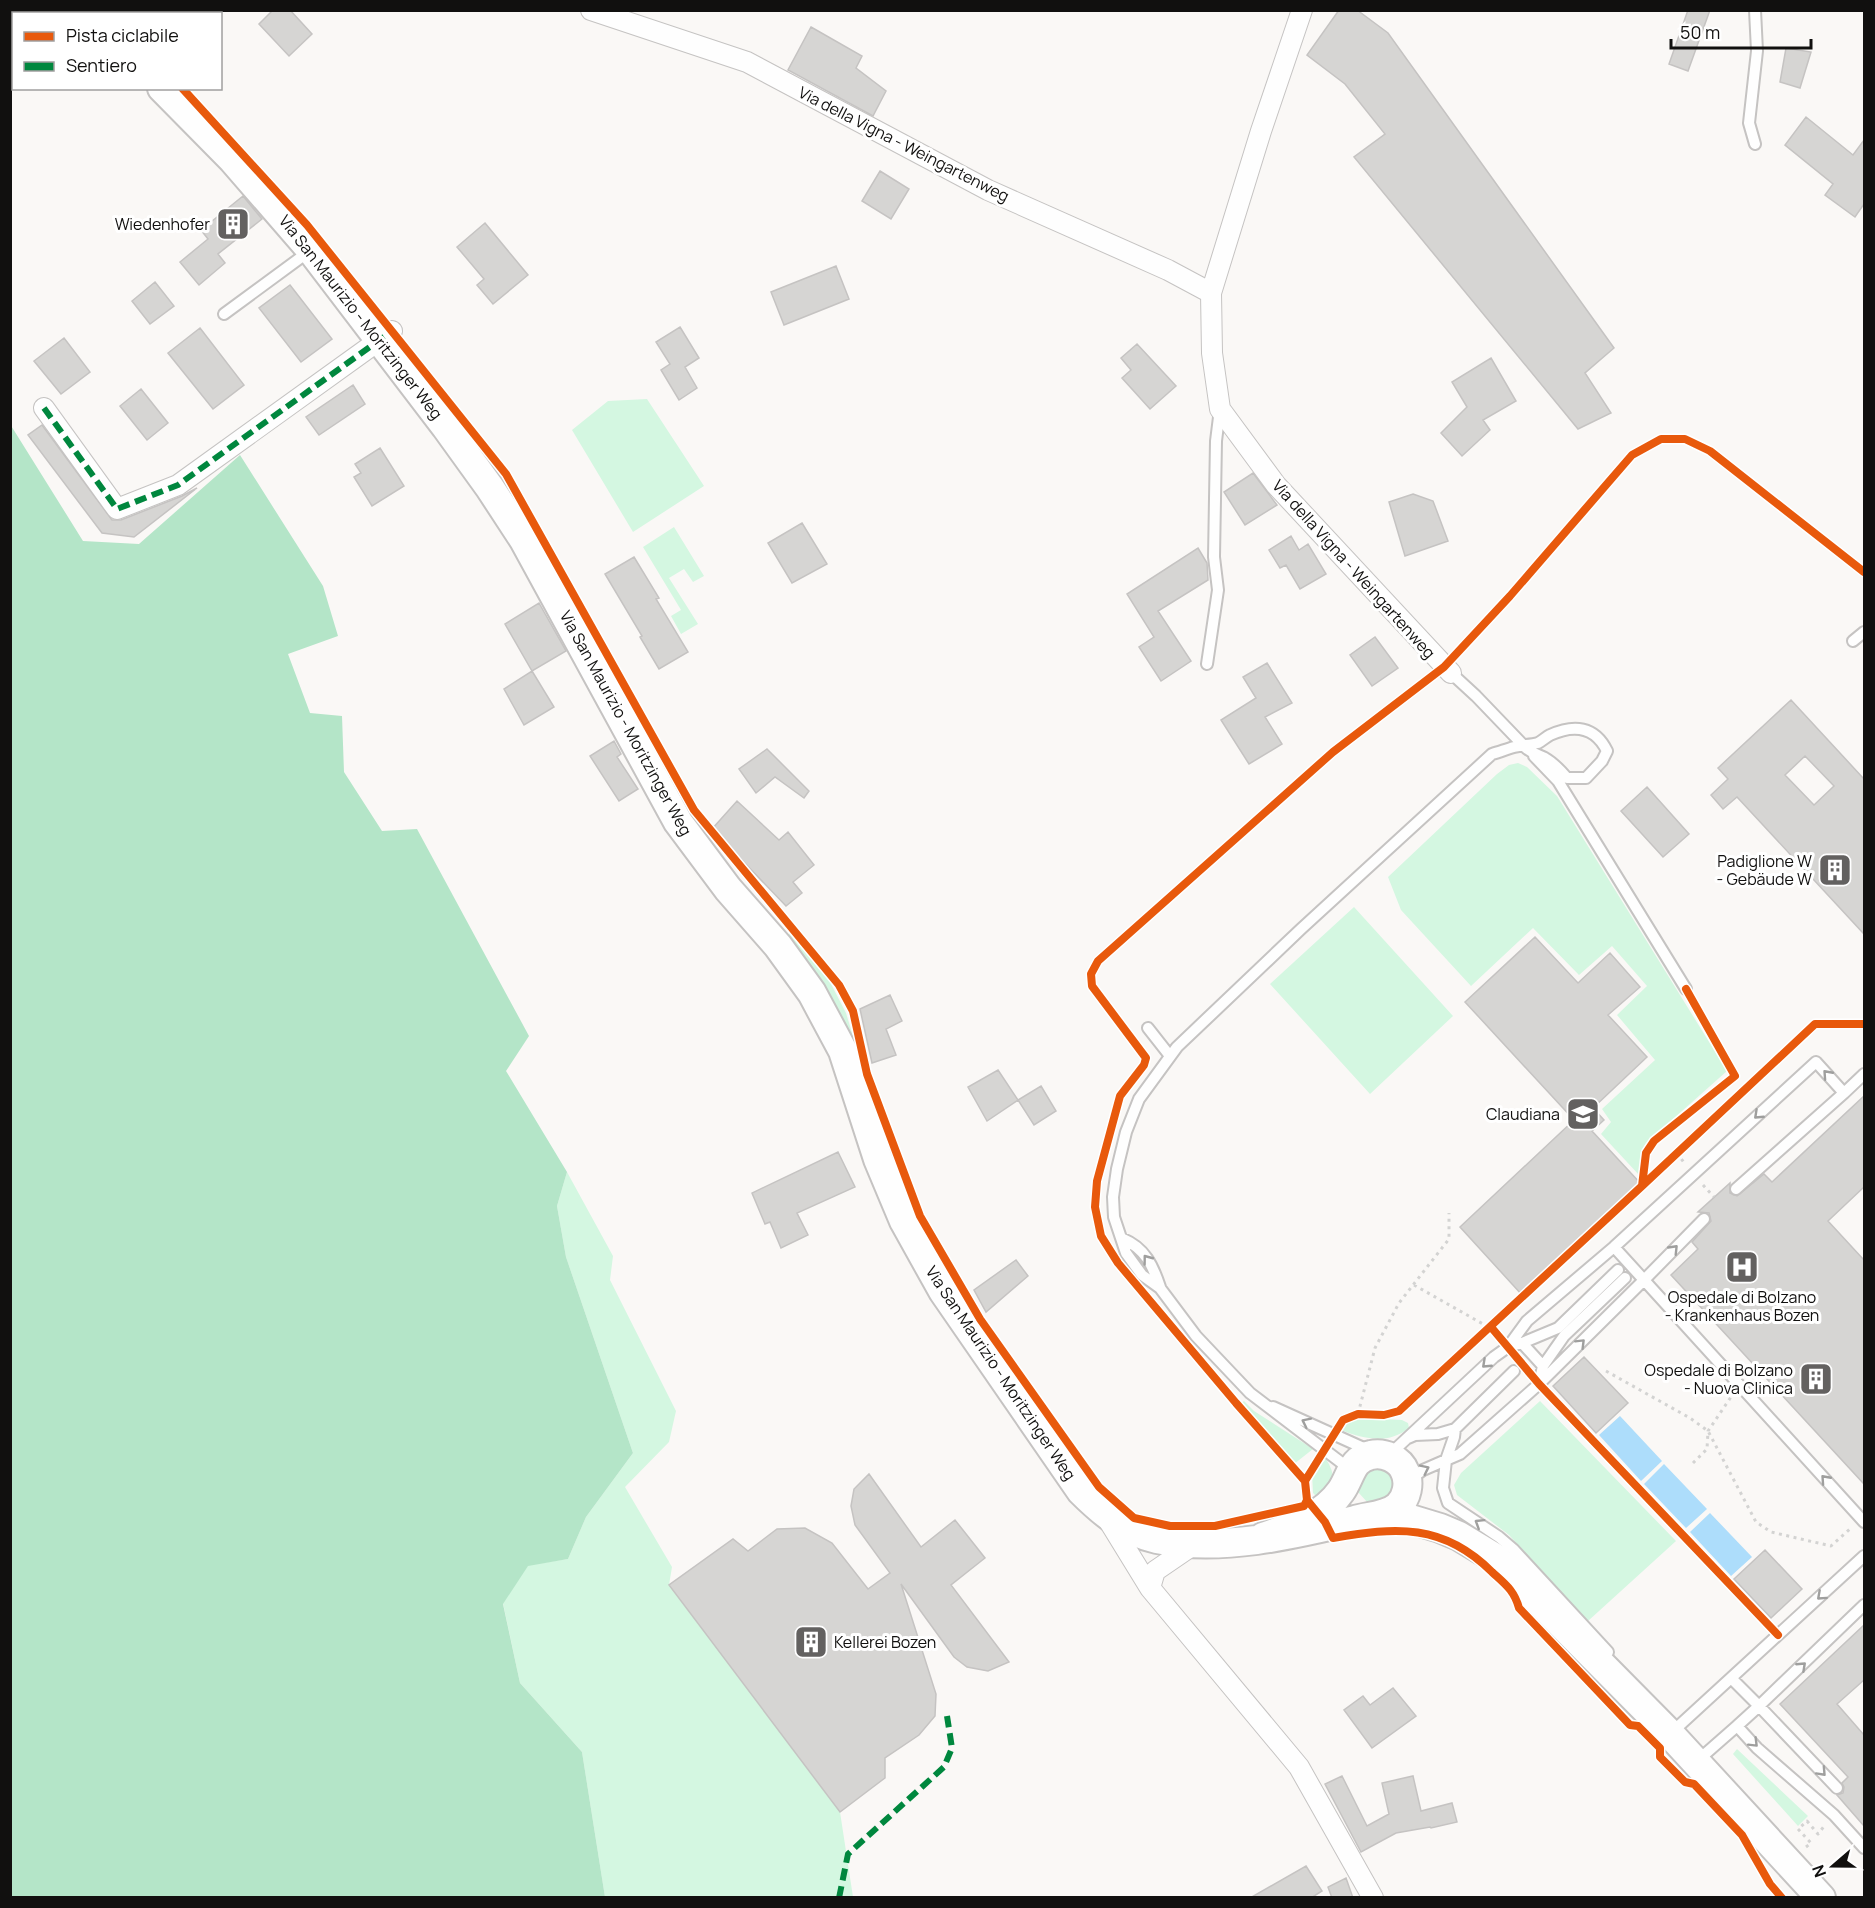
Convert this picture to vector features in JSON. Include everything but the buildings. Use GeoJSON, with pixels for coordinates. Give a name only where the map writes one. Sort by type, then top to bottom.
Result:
{"type":"FeatureCollection","features":[{"type":"Feature","properties":{"kind":"main road","name":"Via San Maurizio - Moritzinger Weg"},"geometry":{"type":"LineString","coordinates":[[164,90],[233,160],[386,335],[490,488],[524,540],[678,822],[728,889],[778,946],[812,993],[843,1052],[878,1159],[904,1221],[943,1291],[1081,1491],[1105,1516]]}},
{"type":"Feature","properties":{"kind":"main road"},"geometry":{"type":"LineString","coordinates":[[1105,1516],[1134,1532],[1155,1539],[1194,1545],[1220,1544],[1306,1532],[1381,1514],[1398,1506],[1403,1500],[1407,1482],[1405,1472],[1390,1450],[1362,1458],[1349,1474],[1341,1491],[1331,1502],[1300,1524],[1263,1537]]}},
{"type":"Feature","properties":{"kind":"main road"},"geometry":{"type":"LineString","coordinates":[[1349,1474],[1350,1497],[1364,1511],[1407,1518],[1440,1528],[1497,1559],[1660,1716]]}},
{"type":"Feature","properties":{"kind":"main road"},"geometry":{"type":"LineString","coordinates":[[1407,1482],[1423,1500],[1487,1540],[1508,1558],[1660,1716],[1696,1763],[1821,1898]]}},
{"type":"Feature","properties":{"kind":"street","name":"Via della Vigna - Weingartenweg"},"geometry":{"type":"LineString","coordinates":[[591,10],[747,62],[988,190],[1168,270],[1211,293]]}},
{"type":"Feature","properties":{"kind":"street","name":"Via della Vigna - Weingartenweg"},"geometry":{"type":"LineString","coordinates":[[1302,10],[1261,131],[1211,293],[1212,353],[1220,409],[1276,485],[1451,673]]}},
{"type":"Feature","properties":{"kind":"street"},"geometry":{"type":"LineString","coordinates":[[44,408],[117,508],[178,485],[386,335]]}},
{"type":"Feature","properties":{"kind":"street","name":"Via San Maurizio - Moritzinger Weg"},"geometry":{"type":"LineString","coordinates":[[1105,1516],[1150,1588],[1299,1767],[1373,1898]]}},
{"type":"Feature","properties":{"kind":"street"},"geometry":{"type":"LineString","coordinates":[[1150,1588],[1155,1571],[1194,1545]]}},
{"type":"Feature","properties":{"kind":"lane"},"geometry":{"type":"LineString","coordinates":[[1755,10],[1757,51],[1749,123],[1755,144]]}},
{"type":"Feature","properties":{"kind":"lane"},"geometry":{"type":"LineString","coordinates":[[224,314],[311,250]]}},
{"type":"Feature","properties":{"kind":"lane","name":"Via della Vigna - Weingartenweg"},"geometry":{"type":"LineString","coordinates":[[1207,664],[1218,590],[1214,556],[1216,441],[1220,409]]}},
{"type":"Feature","properties":{"kind":"lane"},"geometry":{"type":"LineString","coordinates":[[1853,641],[1864,632]]}},
{"type":"Feature","properties":{"kind":"lane","name":"Via della Vigna - Weingartenweg"},"geometry":{"type":"LineString","coordinates":[[1451,673],[1558,782],[1686,990]]}},
{"type":"Feature","properties":{"kind":"lane"},"geometry":{"type":"LineString","coordinates":[[1349,1474],[1250,1393],[1196,1336],[1160,1288],[1142,1275],[1126,1253],[1114,1217],[1113,1197],[1126,1132],[1139,1099],[1177,1047],[1301,929],[1492,754],[1517,746],[1545,758],[1567,778],[1576,779],[1586,777],[1602,761],[1607,751],[1602,740],[1592,732],[1577,729],[1566,729],[1526,749]]}},
{"type":"Feature","properties":{"kind":"lane"},"geometry":{"type":"LineString","coordinates":[[1148,1028],[1170,1056]]}},
{"type":"Feature","properties":{"kind":"lane"},"geometry":{"type":"LineString","coordinates":[[1390,1450],[1508,1347],[1527,1321],[1614,1247],[1816,1062],[1844,1093]]}},
{"type":"Feature","properties":{"kind":"lane"},"geometry":{"type":"LineString","coordinates":[[1736,1190],[1864,1074]]}},
{"type":"Feature","properties":{"kind":"lane"},"geometry":{"type":"LineString","coordinates":[[1407,1482],[1423,1470],[1461,1454],[1539,1384],[1704,1219]]}},
{"type":"Feature","properties":{"kind":"lane"},"geometry":{"type":"LineString","coordinates":[[1614,1247],[1863,1520]]}},
{"type":"Feature","properties":{"kind":"lane"},"geometry":{"type":"LineString","coordinates":[[1508,1347],[1558,1328],[1622,1274],[1564,1336],[1543,1366],[1539,1384]]}},
{"type":"Feature","properties":{"kind":"lane"},"geometry":{"type":"LineString","coordinates":[[1522,1343],[1543,1366]]}},
{"type":"Feature","properties":{"kind":"lane"},"geometry":{"type":"LineString","coordinates":[[1262,1402],[1333,1436],[1390,1450],[1415,1435],[1438,1434],[1455,1429],[1514,1371]]}},
{"type":"Feature","properties":{"kind":"lane"},"geometry":{"type":"LineString","coordinates":[[1455,1429],[1446,1460],[1443,1488],[1448,1503],[1513,1549],[1617,1661]]}},
{"type":"Feature","properties":{"kind":"lane"},"geometry":{"type":"LineString","coordinates":[[1660,1716],[1731,1678],[1864,1556]]}},
{"type":"Feature","properties":{"kind":"lane"},"geometry":{"type":"LineString","coordinates":[[1696,1763],[1864,1605]]}},
{"type":"Feature","properties":{"kind":"lane"},"geometry":{"type":"LineString","coordinates":[[1731,1678],[1837,1788]]}},
{"type":"Feature","properties":{"kind":"lane"},"geometry":{"type":"LineString","coordinates":[[1737,1726],[1757,1748],[1834,1815],[1864,1848]]}},
{"type":"Feature","properties":{"kind":"path"},"geometry":{"type":"LineString","coordinates":[[1668,1161],[1686,1144]]}},
{"type":"Feature","properties":{"kind":"path"},"geometry":{"type":"LineString","coordinates":[[1333,1436],[1343,1420],[1360,1414],[1375,1348],[1399,1304],[1449,1239],[1449,1213]]}},
{"type":"Feature","properties":{"kind":"path"},"geometry":{"type":"LineString","coordinates":[[1414,1285],[1483,1324],[1488,1330]]}},
{"type":"Feature","properties":{"kind":"path"},"geometry":{"type":"LineString","coordinates":[[1480,1337],[1491,1327],[1508,1347]]}},
{"type":"Feature","properties":{"kind":"path"},"geometry":{"type":"LineString","coordinates":[[1606,1371],[1690,1418],[1708,1431],[1756,1522],[1771,1532],[1831,1546],[1863,1520]]}},
{"type":"Feature","properties":{"kind":"path"},"geometry":{"type":"LineString","coordinates":[[1693,1463],[1707,1449],[1708,1431],[1740,1385]]}},
{"type":"Feature","properties":{"kind":"path"},"geometry":{"type":"LineString","coordinates":[[1811,1843],[1798,1829],[1807,1821],[1818,1834]]}},
{"type":"Feature","properties":{"kind":"green space"},"geometry":{"type":"Polygon","coordinates":[[[647,399],[704,486],[633,532],[572,430],[608,401],[647,399]]]}},
{"type":"Feature","properties":{"kind":"green space"},"geometry":{"type":"Polygon","coordinates":[[[10,424],[83,541],[139,544],[240,455],[323,586],[338,636],[288,654],[310,713],[342,716],[344,772],[382,831],[417,829],[529,1036],[506,1071],[567,1172],[557,1206],[566,1257],[633,1453],[586,1517],[568,1559],[528,1566],[503,1604],[520,1683],[582,1752],[605,1897],[11,1897],[10,424]]]}},
{"type":"Feature","properties":{"kind":"green space"},"geometry":{"type":"Polygon","coordinates":[[[674,527],[704,576],[693,582],[684,569],[669,578],[698,624],[681,634],[671,616],[681,610],[643,547],[674,527]]]}},
{"type":"Feature","properties":{"kind":"green space"},"geometry":{"type":"Polygon","coordinates":[[[1518,763],[1527,767],[1557,796],[1727,1071],[1646,1143],[1641,1151],[1639,1175],[1601,1134],[1611,1122],[1602,1109],[1655,1060],[1617,1015],[1647,986],[1612,946],[1579,975],[1533,928],[1471,986],[1401,910],[1388,877],[1497,774],[1509,765],[1518,763]]]}},
{"type":"Feature","properties":{"kind":"green space"},"geometry":{"type":"Polygon","coordinates":[[[1354,907],[1453,1016],[1370,1094],[1270,984],[1354,907]]]}},
{"type":"Feature","properties":{"kind":"green space"},"geometry":{"type":"Polygon","coordinates":[[[790,933],[829,980],[846,1013],[859,1056],[783,938],[790,933]]]}},
{"type":"Feature","properties":{"kind":"green space"},"geometry":{"type":"Polygon","coordinates":[[[567,1172],[613,1256],[610,1280],[676,1411],[669,1442],[625,1487],[672,1567],[669,1585],[840,1812],[853,1897],[605,1897],[582,1752],[520,1683],[503,1603],[528,1565],[568,1559],[586,1517],[633,1453],[566,1257],[557,1206],[567,1172]]]}},
{"type":"Feature","properties":{"kind":"green space"},"geometry":{"type":"Polygon","coordinates":[[[1244,1401],[1254,1411],[1313,1449],[1294,1464],[1240,1404],[1244,1401]]]}},
{"type":"Feature","properties":{"kind":"green space"},"geometry":{"type":"Polygon","coordinates":[[[1540,1401],[1676,1541],[1588,1621],[1509,1535],[1457,1495],[1454,1485],[1461,1473],[1540,1401]]]}},
{"type":"Feature","properties":{"kind":"green space"},"geometry":{"type":"Polygon","coordinates":[[[1361,1418],[1402,1420],[1408,1423],[1409,1428],[1393,1437],[1376,1439],[1341,1430],[1347,1423],[1361,1418]]]}},
{"type":"Feature","properties":{"kind":"green space"},"geometry":{"type":"Polygon","coordinates":[[[1326,1459],[1333,1476],[1320,1500],[1313,1493],[1312,1474],[1326,1459]]]}},
{"type":"Feature","properties":{"kind":"green space"},"geometry":{"type":"Polygon","coordinates":[[[1373,1463],[1397,1473],[1394,1499],[1368,1503],[1358,1492],[1357,1485],[1373,1463]]]}},
{"type":"Feature","properties":{"kind":"green space"},"geometry":{"type":"Polygon","coordinates":[[[1737,1749],[1808,1816],[1798,1826],[1733,1754],[1737,1749]]]}},
{"type":"Feature","properties":{"kind":"water"},"geometry":{"type":"Polygon","coordinates":[[[1620,1416],[1662,1461],[1641,1481],[1599,1435],[1620,1416]]]}},
{"type":"Feature","properties":{"kind":"water"},"geometry":{"type":"Polygon","coordinates":[[[1664,1464],[1707,1509],[1686,1528],[1644,1484],[1664,1464]]]}},
{"type":"Feature","properties":{"kind":"water"},"geometry":{"type":"Polygon","coordinates":[[[1710,1513],[1752,1557],[1731,1576],[1690,1532],[1710,1513]]]}},
{"type":"Feature","properties":{"kind":"marked path"},"geometry":{"type":"LineString","coordinates":[[44,408],[117,509],[178,485],[392,331]]}},
{"type":"Feature","properties":{"kind":"marked path"},"geometry":{"type":"LineString","coordinates":[[839,1898],[848,1854],[944,1767],[952,1748],[947,1716]]}},
{"type":"Feature","properties":{"kind":"cycle path"},"geometry":{"type":"LineString","coordinates":[[184,90],[307,225],[506,474],[694,810],[839,985],[853,1011],[867,1074],[920,1216],[980,1319],[1099,1487],[1134,1518],[1170,1526],[1215,1526],[1304,1506],[1307,1500]]}},
{"type":"Feature","properties":{"kind":"cycle path"},"geometry":{"type":"LineString","coordinates":[[1782,1898],[1770,1884],[1742,1835],[1694,1784],[1685,1782],[1660,1757],[1660,1748],[1638,1726],[1630,1725],[1519,1608],[1514,1596],[1501,1580],[1474,1556],[1455,1544],[1418,1532],[1378,1532],[1333,1538],[1325,1522],[1307,1500],[1305,1481],[1118,1263],[1101,1236],[1095,1207],[1097,1181],[1120,1096],[1144,1065],[1146,1058],[1092,986],[1091,974],[1098,961],[1333,752],[1444,667],[1510,596],[1632,455],[1661,439],[1685,439],[1710,451],[1864,572]]}},
{"type":"Feature","properties":{"kind":"cycle path"},"geometry":{"type":"LineString","coordinates":[[1305,1481],[1343,1420],[1358,1414],[1384,1415],[1399,1411],[1642,1186],[1646,1153],[1654,1141],[1735,1076],[1686,989]]}},
{"type":"Feature","properties":{"kind":"cycle path"},"geometry":{"type":"LineString","coordinates":[[1642,1186],[1815,1024],[1864,1024]]}},
{"type":"Feature","properties":{"kind":"cycle path"},"geometry":{"type":"LineString","coordinates":[[1491,1327],[1539,1384],[1778,1635]]}},
{"type":"Feature","properties":{"kind":"place","name":"Wiedenhofer"},"geometry":{"type":"Point","coordinates":[233,224]}},
{"type":"Feature","properties":{"kind":"place","name":"Padiglione W - Gebäude W"},"geometry":{"type":"Point","coordinates":[1835,870]}},
{"type":"Feature","properties":{"kind":"place","name":"Claudiana"},"geometry":{"type":"Point","coordinates":[1583,1114]}},
{"type":"Feature","properties":{"kind":"place","name":"Ospedale di Bolzano - Krankenhaus Bozen"},"geometry":{"type":"Point","coordinates":[1742,1267]}},
{"type":"Feature","properties":{"kind":"place","name":"Ospedale di Bolzano - Nuova Clinica"},"geometry":{"type":"Point","coordinates":[1816,1379]}},
{"type":"Feature","properties":{"kind":"place","name":"Kellerei Bozen"},"geometry":{"type":"Point","coordinates":[811,1642]}}]}
